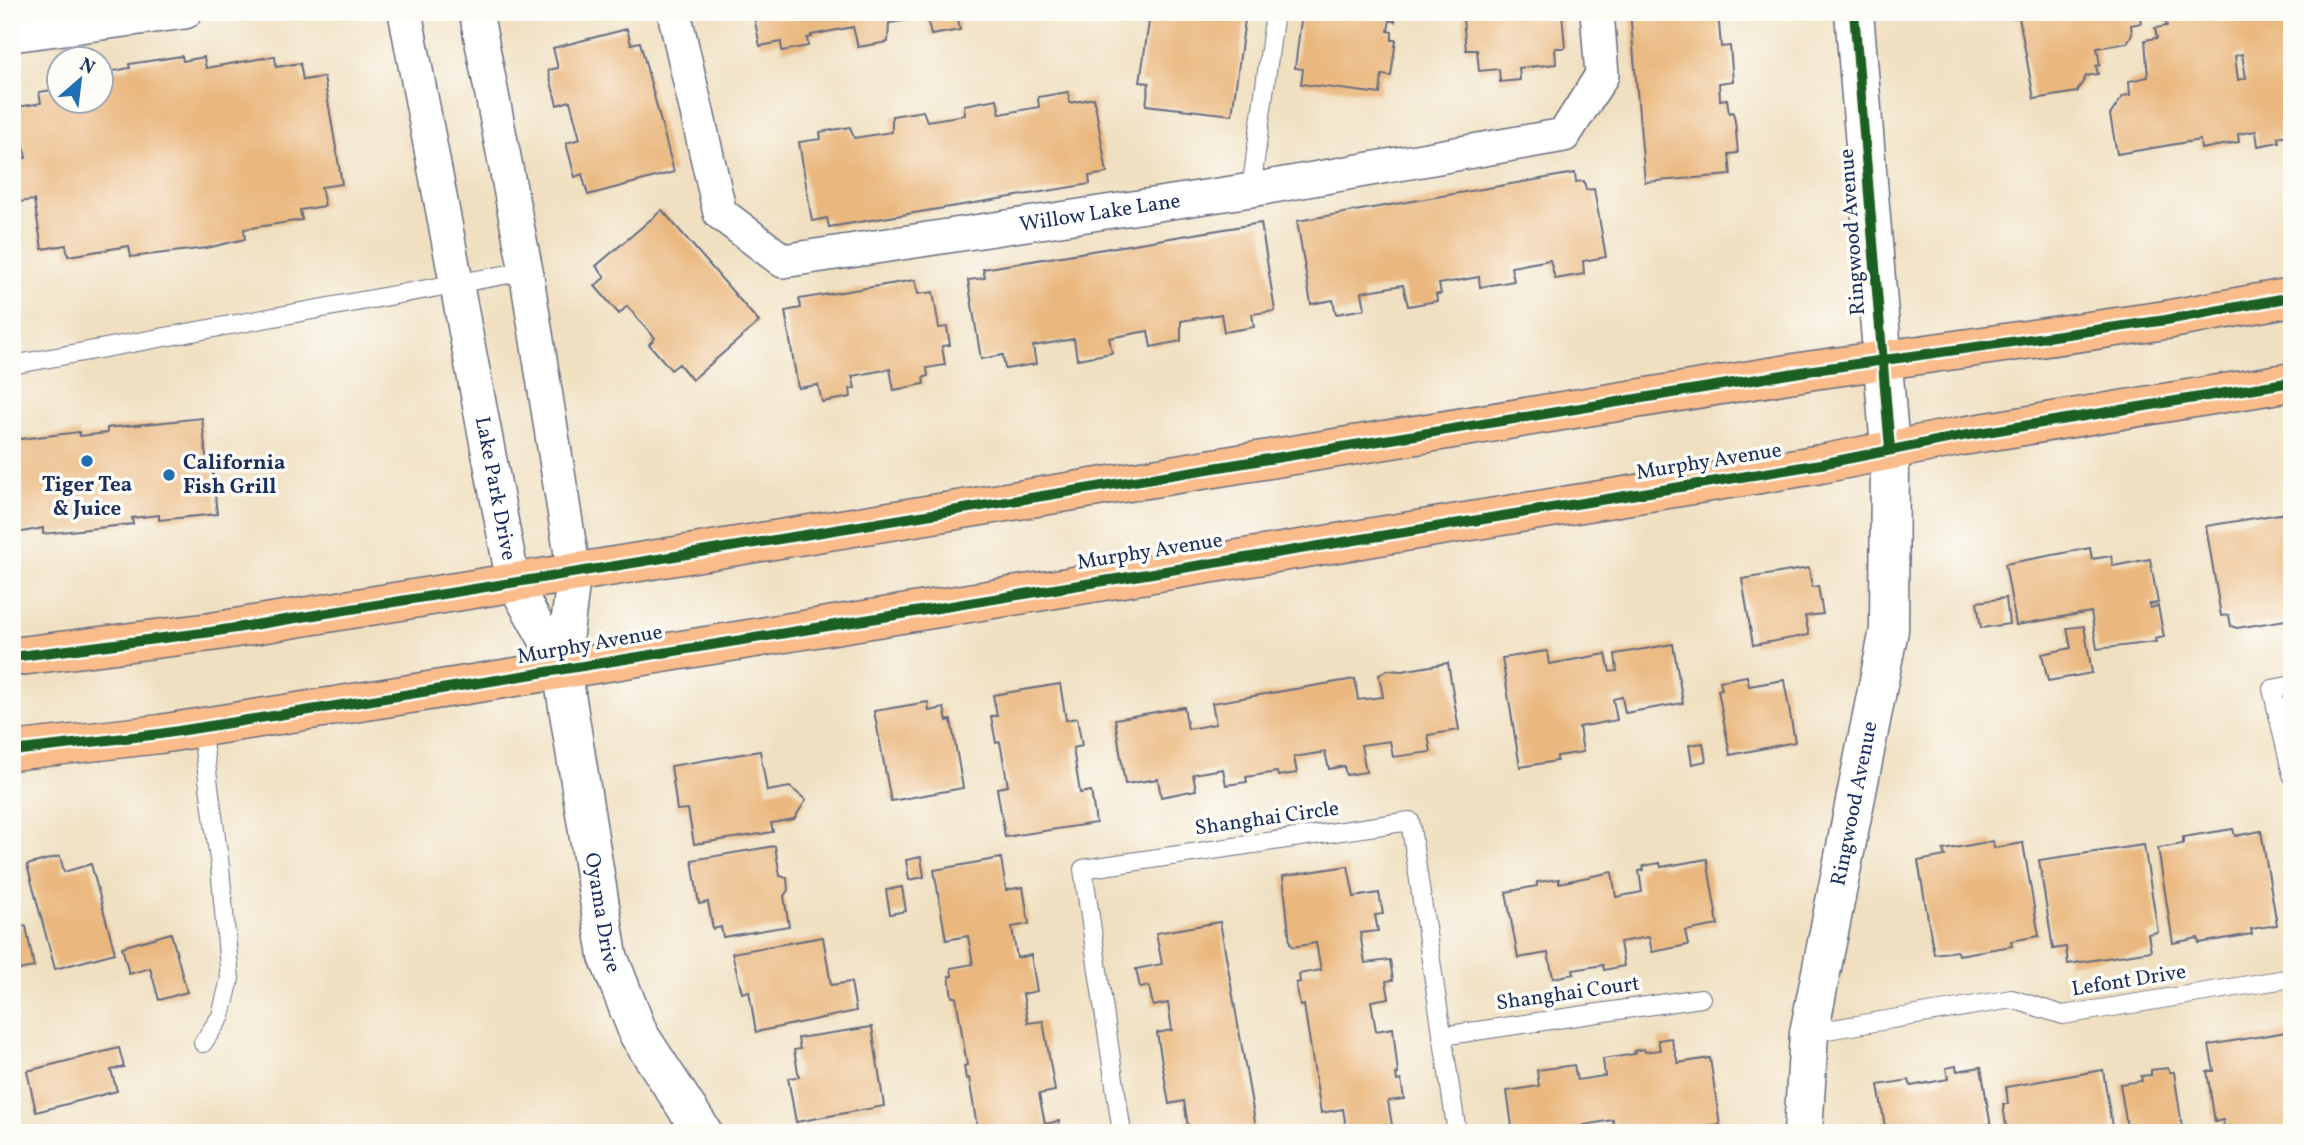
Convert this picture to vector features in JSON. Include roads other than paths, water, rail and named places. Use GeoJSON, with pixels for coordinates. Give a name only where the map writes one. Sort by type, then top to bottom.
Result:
{"type":"FeatureCollection","features":[{"type":"Feature","properties":{"kind":"main road"},"geometry":{"type":"LineString","coordinates":[[12,657],[211,632],[1807,371],[2166,320],[2292,297]]}},
{"type":"Feature","properties":{"kind":"main road","name":"Murphy Avenue"},"geometry":{"type":"LineString","coordinates":[[12,751],[201,727],[562,669],[1821,464],[1890,449],[2292,382]]}},
{"type":"Feature","properties":{"kind":"street"},"geometry":{"type":"LineString","coordinates":[[12,35],[186,12]]}},
{"type":"Feature","properties":{"kind":"street","name":"Lake Park Drive"},"geometry":{"type":"LineString","coordinates":[[405,12],[513,582],[562,669]]}},
{"type":"Feature","properties":{"kind":"street"},"geometry":{"type":"LineString","coordinates":[[476,12],[526,271],[574,573],[562,669]]}},
{"type":"Feature","properties":{"kind":"street","name":"Willow Lake Lane"},"geometry":{"type":"LineString","coordinates":[[674,12],[720,214],[783,261],[1251,190],[1564,135],[1602,75],[1597,12]]}},
{"type":"Feature","properties":{"kind":"street","name":"Ringwood Avenue"},"geometry":{"type":"LineString","coordinates":[[1803,1133],[1809,1034],[1889,630],[1890,449],[1854,12]]}},
{"type":"Feature","properties":{"kind":"street","name":"Oyama Drive"},"geometry":{"type":"LineString","coordinates":[[562,669],[608,956],[639,1035],[703,1133]]}},
{"type":"Feature","properties":{"kind":"lane"},"geometry":{"type":"LineString","coordinates":[[1251,190],[1275,12]]}},
{"type":"Feature","properties":{"kind":"lane"},"geometry":{"type":"LineString","coordinates":[[12,365],[526,271]]}},
{"type":"Feature","properties":{"kind":"lane"},"geometry":{"type":"LineString","coordinates":[[2292,685],[2272,689],[2292,775]]}},
{"type":"Feature","properties":{"kind":"lane"},"geometry":{"type":"LineString","coordinates":[[201,727],[220,867],[230,979],[222,1016],[203,1043]]}},
{"type":"Feature","properties":{"kind":"lane","name":"Shanghai Circle"},"geometry":{"type":"LineString","coordinates":[[1122,1133],[1083,869],[1410,821],[1457,1133]]}},
{"type":"Feature","properties":{"kind":"lane","name":"Lefont Drive"},"geometry":{"type":"LineString","coordinates":[[1809,1034],[2012,999],[2063,1015],[2292,978]]}},
{"type":"Feature","properties":{"kind":"lane","name":"Shanghai Court"},"geometry":{"type":"LineString","coordinates":[[1442,1036],[1701,998]]}},
{"type":"Feature","properties":{"kind":"place","name":"Tiger Tea & Juice"},"geometry":{"type":"Point","coordinates":[87,461]}},
{"type":"Feature","properties":{"kind":"place","name":"California Fish Grill"},"geometry":{"type":"Point","coordinates":[169,475]}}]}
